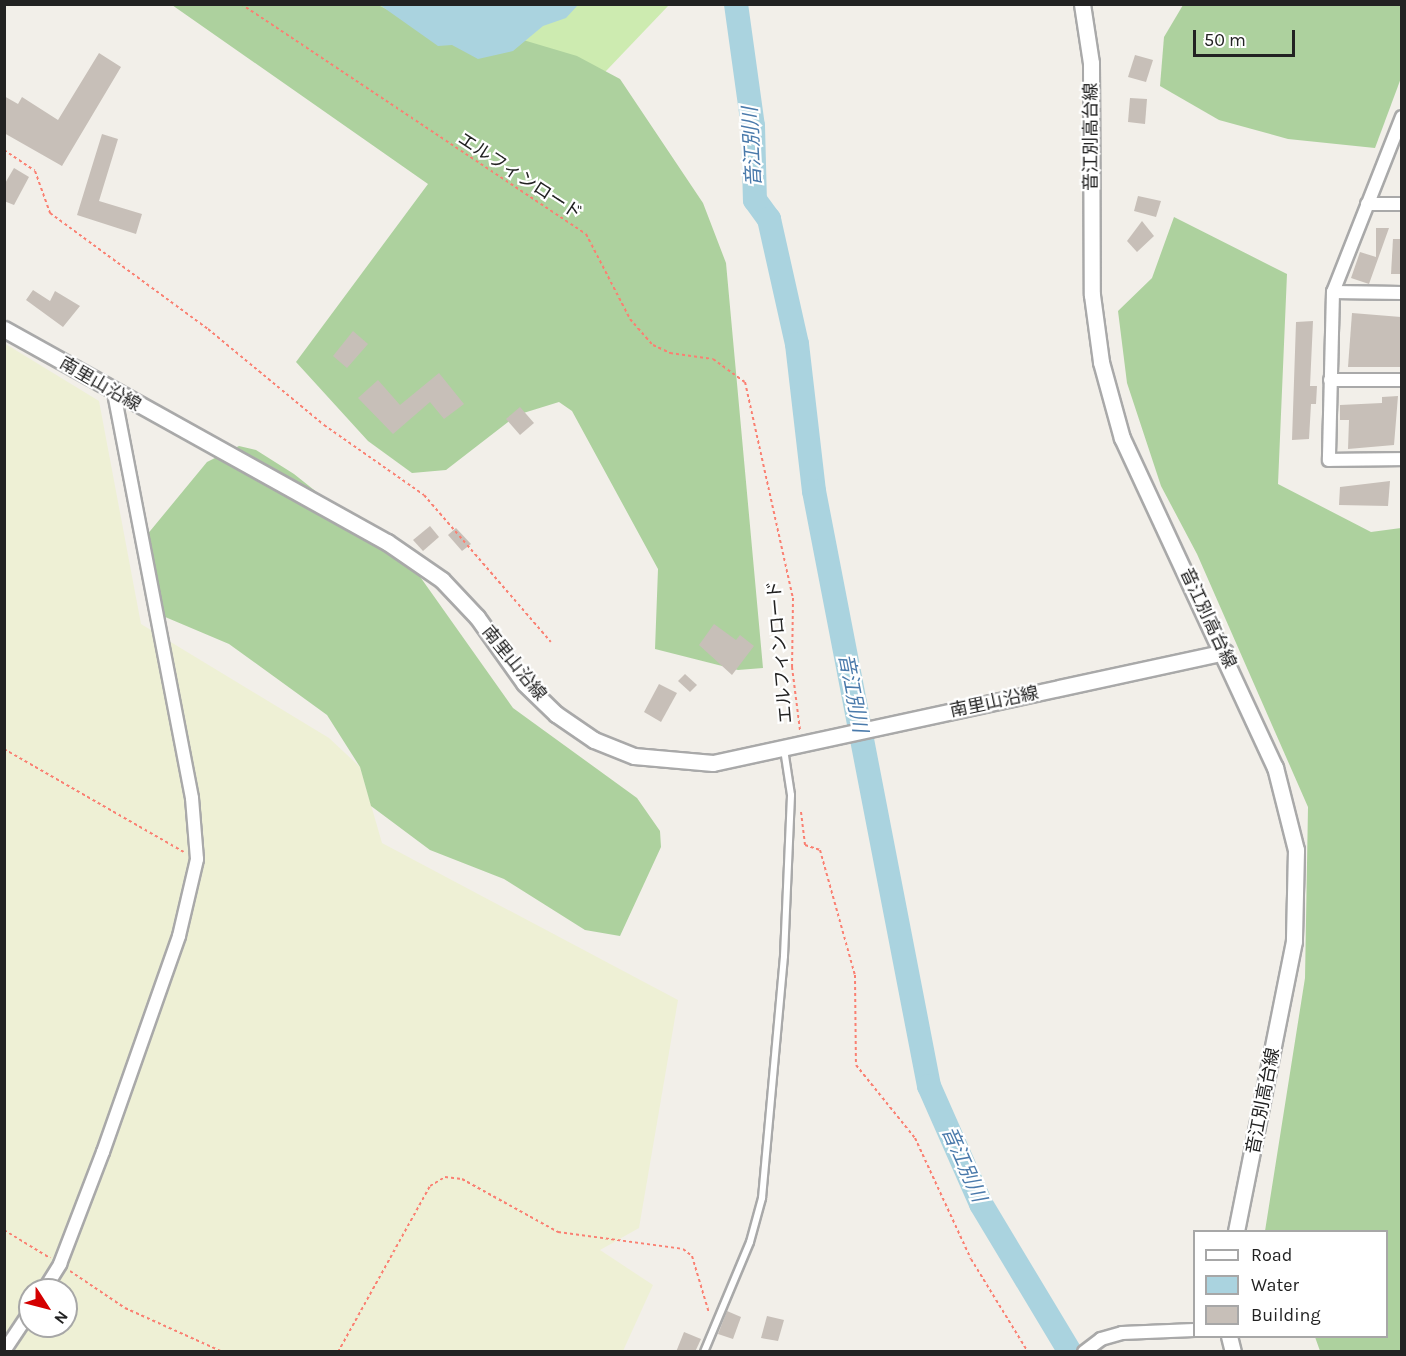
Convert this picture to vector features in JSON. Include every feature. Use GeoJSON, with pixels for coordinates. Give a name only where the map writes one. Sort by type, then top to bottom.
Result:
{"type":"FeatureCollection","features":[{"type":"Feature","properties":{"kind":"street","name":"音江別高台線"},"geometry":{"type":"LineString","coordinates":[[1082,4],[1091,63],[1092,295],[1101,362],[1122,438],[1225,652],[1283,790],[1296,850],[1298,887],[1294,940],[1236,1230]]}},
{"type":"Feature","properties":{"kind":"street"},"geometry":{"type":"LineString","coordinates":[[1401,120],[1334,292],[1329,460],[1401,459]]}},
{"type":"Feature","properties":{"kind":"street"},"geometry":{"type":"LineString","coordinates":[[1367,204],[1401,204]]}},
{"type":"Feature","properties":{"kind":"street"},"geometry":{"type":"LineString","coordinates":[[1334,292],[1401,293]]}},
{"type":"Feature","properties":{"kind":"street","name":"南里山沿線"},"geometry":{"type":"LineString","coordinates":[[4,329],[114,393],[387,542],[442,580],[477,616],[524,683],[556,714],[594,740],[634,756],[673,762],[713,763],[1225,652]]}},
{"type":"Feature","properties":{"kind":"street"},"geometry":{"type":"LineString","coordinates":[[1330,380],[1401,380]]}},
{"type":"Feature","properties":{"kind":"street"},"geometry":{"type":"LineString","coordinates":[[51,1278],[60,1264],[179,936],[197,859],[192,798],[114,393]]}},
{"type":"Feature","properties":{"kind":"street"},"geometry":{"type":"LineString","coordinates":[[4,1351],[18,1330]]}},
{"type":"Feature","properties":{"kind":"street"},"geometry":{"type":"LineString","coordinates":[[1084,1352],[1101,1339],[1122,1333],[1193,1330]]}},
{"type":"Feature","properties":{"kind":"lane"},"geometry":{"type":"LineString","coordinates":[[704,1352],[750,1242],[762,1198],[785,945],[791,795],[784,749]]}},
{"type":"Feature","properties":{"kind":"path","name":"エルフィンロード"},"geometry":{"type":"LineString","coordinates":[[241,4],[586,234],[630,319],[653,345],[670,353],[713,359],[745,382],[793,598],[792,667],[803,744]]}},
{"type":"Feature","properties":{"kind":"path"},"geometry":{"type":"LineString","coordinates":[[4,150],[35,171],[50,213],[208,328],[324,425],[424,495],[551,642]]}},
{"type":"Feature","properties":{"kind":"path"},"geometry":{"type":"LineString","coordinates":[[4,748],[197,859]]}},
{"type":"Feature","properties":{"kind":"path"},"geometry":{"type":"LineString","coordinates":[[800,801],[805,845],[820,850],[855,975],[856,1065],[915,1138],[971,1259],[1028,1352]]}},
{"type":"Feature","properties":{"kind":"path"},"geometry":{"type":"LineString","coordinates":[[338,1352],[430,1186],[445,1177],[462,1179],[558,1232],[683,1249],[692,1257],[710,1315],[719,1314]]}},
{"type":"Feature","properties":{"kind":"path"},"geometry":{"type":"LineString","coordinates":[[4,1230],[125,1308],[224,1352]]}},
{"type":"Feature","properties":{"kind":"green space"},"geometry":{"type":"Polygon","coordinates":[[[172,5],[378,5],[404,18],[503,34],[577,56],[620,79],[703,203],[726,263],[763,668],[738,670],[655,649],[658,569],[572,411],[559,402],[517,415],[446,470],[412,473],[368,441],[296,362],[428,184],[172,5]]]}},
{"type":"Feature","properties":{"kind":"green space"},"geometry":{"type":"Polygon","coordinates":[[[269,5],[669,5],[585,93],[269,5]]]}},
{"type":"Feature","properties":{"kind":"green space"},"geometry":{"type":"Polygon","coordinates":[[[1183,5],[1401,5],[1401,78],[1375,148],[1288,139],[1219,120],[1160,86],[1164,37],[1183,5]]]}},
{"type":"Feature","properties":{"kind":"green space"},"geometry":{"type":"Polygon","coordinates":[[[1174,217],[1287,274],[1278,484],[1371,532],[1401,528],[1401,1351],[1320,1351],[1315,1338],[1388,1338],[1388,1230],[1265,1230],[1305,978],[1308,807],[1197,554],[1161,486],[1127,383],[1118,311],[1152,278],[1174,217]]]}},
{"type":"Feature","properties":{"kind":"green space"},"geometry":{"type":"Polygon","coordinates":[[[4,343],[99,401],[141,624],[329,738],[360,767],[382,843],[678,1000],[639,1228],[600,1250],[653,1285],[623,1351],[5,1351],[4,343]]]}},
{"type":"Feature","properties":{"kind":"green space"},"geometry":{"type":"Polygon","coordinates":[[[239,446],[256,450],[294,474],[416,571],[513,708],[637,798],[660,831],[661,847],[620,936],[585,930],[504,879],[430,850],[371,806],[360,767],[327,715],[229,644],[151,611],[146,536],[207,462],[239,446]]]}},
{"type":"Feature","properties":{"kind":"water"},"geometry":{"type":"Polygon","coordinates":[[[380,5],[578,5],[566,18],[543,26],[513,51],[478,59],[452,45],[438,46],[380,5]]]}},
{"type":"Feature","properties":{"kind":"building"},"geometry":{"type":"Polygon","coordinates":[[[99,53],[121,67],[62,166],[4,133],[4,96],[18,104],[22,97],[58,120],[99,53]]]}},
{"type":"Feature","properties":{"kind":"building"},"geometry":{"type":"Polygon","coordinates":[[[1135,55],[1153,60],[1146,82],[1128,77],[1135,55]]]}},
{"type":"Feature","properties":{"kind":"building"},"geometry":{"type":"Polygon","coordinates":[[[1130,98],[1147,99],[1145,124],[1128,122],[1130,98]]]}},
{"type":"Feature","properties":{"kind":"building"},"geometry":{"type":"Polygon","coordinates":[[[102,134],[118,139],[99,201],[142,214],[136,234],[77,215],[102,134]]]}},
{"type":"Feature","properties":{"kind":"building"},"geometry":{"type":"Polygon","coordinates":[[[14,168],[29,177],[14,205],[4,201],[4,185],[14,168]]]}},
{"type":"Feature","properties":{"kind":"building"},"geometry":{"type":"Polygon","coordinates":[[[1138,196],[1161,201],[1156,217],[1134,211],[1138,196]]]}},
{"type":"Feature","properties":{"kind":"building"},"geometry":{"type":"Polygon","coordinates":[[[1142,221],[1154,236],[1137,252],[1127,241],[1142,221]]]}},
{"type":"Feature","properties":{"kind":"building"},"geometry":{"type":"Polygon","coordinates":[[[1376,228],[1389,228],[1369,284],[1351,278],[1360,252],[1376,257],[1376,228]]]}},
{"type":"Feature","properties":{"kind":"building"},"geometry":{"type":"Polygon","coordinates":[[[1393,239],[1401,239],[1401,274],[1391,274],[1393,239]]]}},
{"type":"Feature","properties":{"kind":"building"},"geometry":{"type":"Polygon","coordinates":[[[33,290],[50,301],[55,291],[80,306],[63,327],[26,300],[33,290]]]}},
{"type":"Feature","properties":{"kind":"building"},"geometry":{"type":"Polygon","coordinates":[[[1352,313],[1401,317],[1400,367],[1348,367],[1352,313]]]}},
{"type":"Feature","properties":{"kind":"building"},"geometry":{"type":"Polygon","coordinates":[[[1313,321],[1310,386],[1317,386],[1316,404],[1311,404],[1309,439],[1292,440],[1296,322],[1313,321]]]}},
{"type":"Feature","properties":{"kind":"building"},"geometry":{"type":"Polygon","coordinates":[[[353,331],[368,344],[347,368],[333,356],[353,331]]]}},
{"type":"Feature","properties":{"kind":"building"},"geometry":{"type":"Polygon","coordinates":[[[439,373],[464,404],[444,419],[430,402],[393,434],[358,398],[378,380],[400,405],[439,373]]]}},
{"type":"Feature","properties":{"kind":"building"},"geometry":{"type":"Polygon","coordinates":[[[1398,396],[1394,445],[1348,449],[1349,420],[1340,420],[1340,405],[1382,403],[1382,397],[1398,396]]]}},
{"type":"Feature","properties":{"kind":"building"},"geometry":{"type":"Polygon","coordinates":[[[520,407],[534,423],[520,435],[506,419],[520,407]]]}},
{"type":"Feature","properties":{"kind":"building"},"geometry":{"type":"Polygon","coordinates":[[[1390,481],[1388,506],[1339,505],[1340,487],[1390,481]]]}},
{"type":"Feature","properties":{"kind":"building"},"geometry":{"type":"Polygon","coordinates":[[[430,526],[439,537],[423,551],[413,540],[430,526]]]}},
{"type":"Feature","properties":{"kind":"building"},"geometry":{"type":"Polygon","coordinates":[[[456,528],[471,544],[462,551],[448,535],[456,528]]]}},
{"type":"Feature","properties":{"kind":"building"},"geometry":{"type":"Polygon","coordinates":[[[714,624],[736,640],[740,635],[754,646],[732,675],[699,645],[714,624]]]}},
{"type":"Feature","properties":{"kind":"building"},"geometry":{"type":"Polygon","coordinates":[[[685,674],[697,685],[690,692],[678,681],[685,674]]]}},
{"type":"Feature","properties":{"kind":"building"},"geometry":{"type":"Polygon","coordinates":[[[659,684],[677,693],[661,722],[644,712],[659,684]]]}},
{"type":"Feature","properties":{"kind":"building"},"geometry":{"type":"Polygon","coordinates":[[[727,1311],[741,1317],[733,1339],[718,1334],[727,1311]]]}},
{"type":"Feature","properties":{"kind":"building"},"geometry":{"type":"Polygon","coordinates":[[[767,1316],[784,1320],[778,1341],[761,1338],[767,1316]]]}},
{"type":"Feature","properties":{"kind":"building"},"geometry":{"type":"Polygon","coordinates":[[[684,1332],[701,1339],[695,1352],[676,1352],[684,1332]]]}},
{"type":"Feature","properties":{"kind":"waterway","name":"音江別川"},"geometry":{"type":"LineString","coordinates":[[736,4],[753,126],[755,200],[769,219],[797,344],[814,491],[929,1086],[981,1204],[1070,1352]]}}]}
